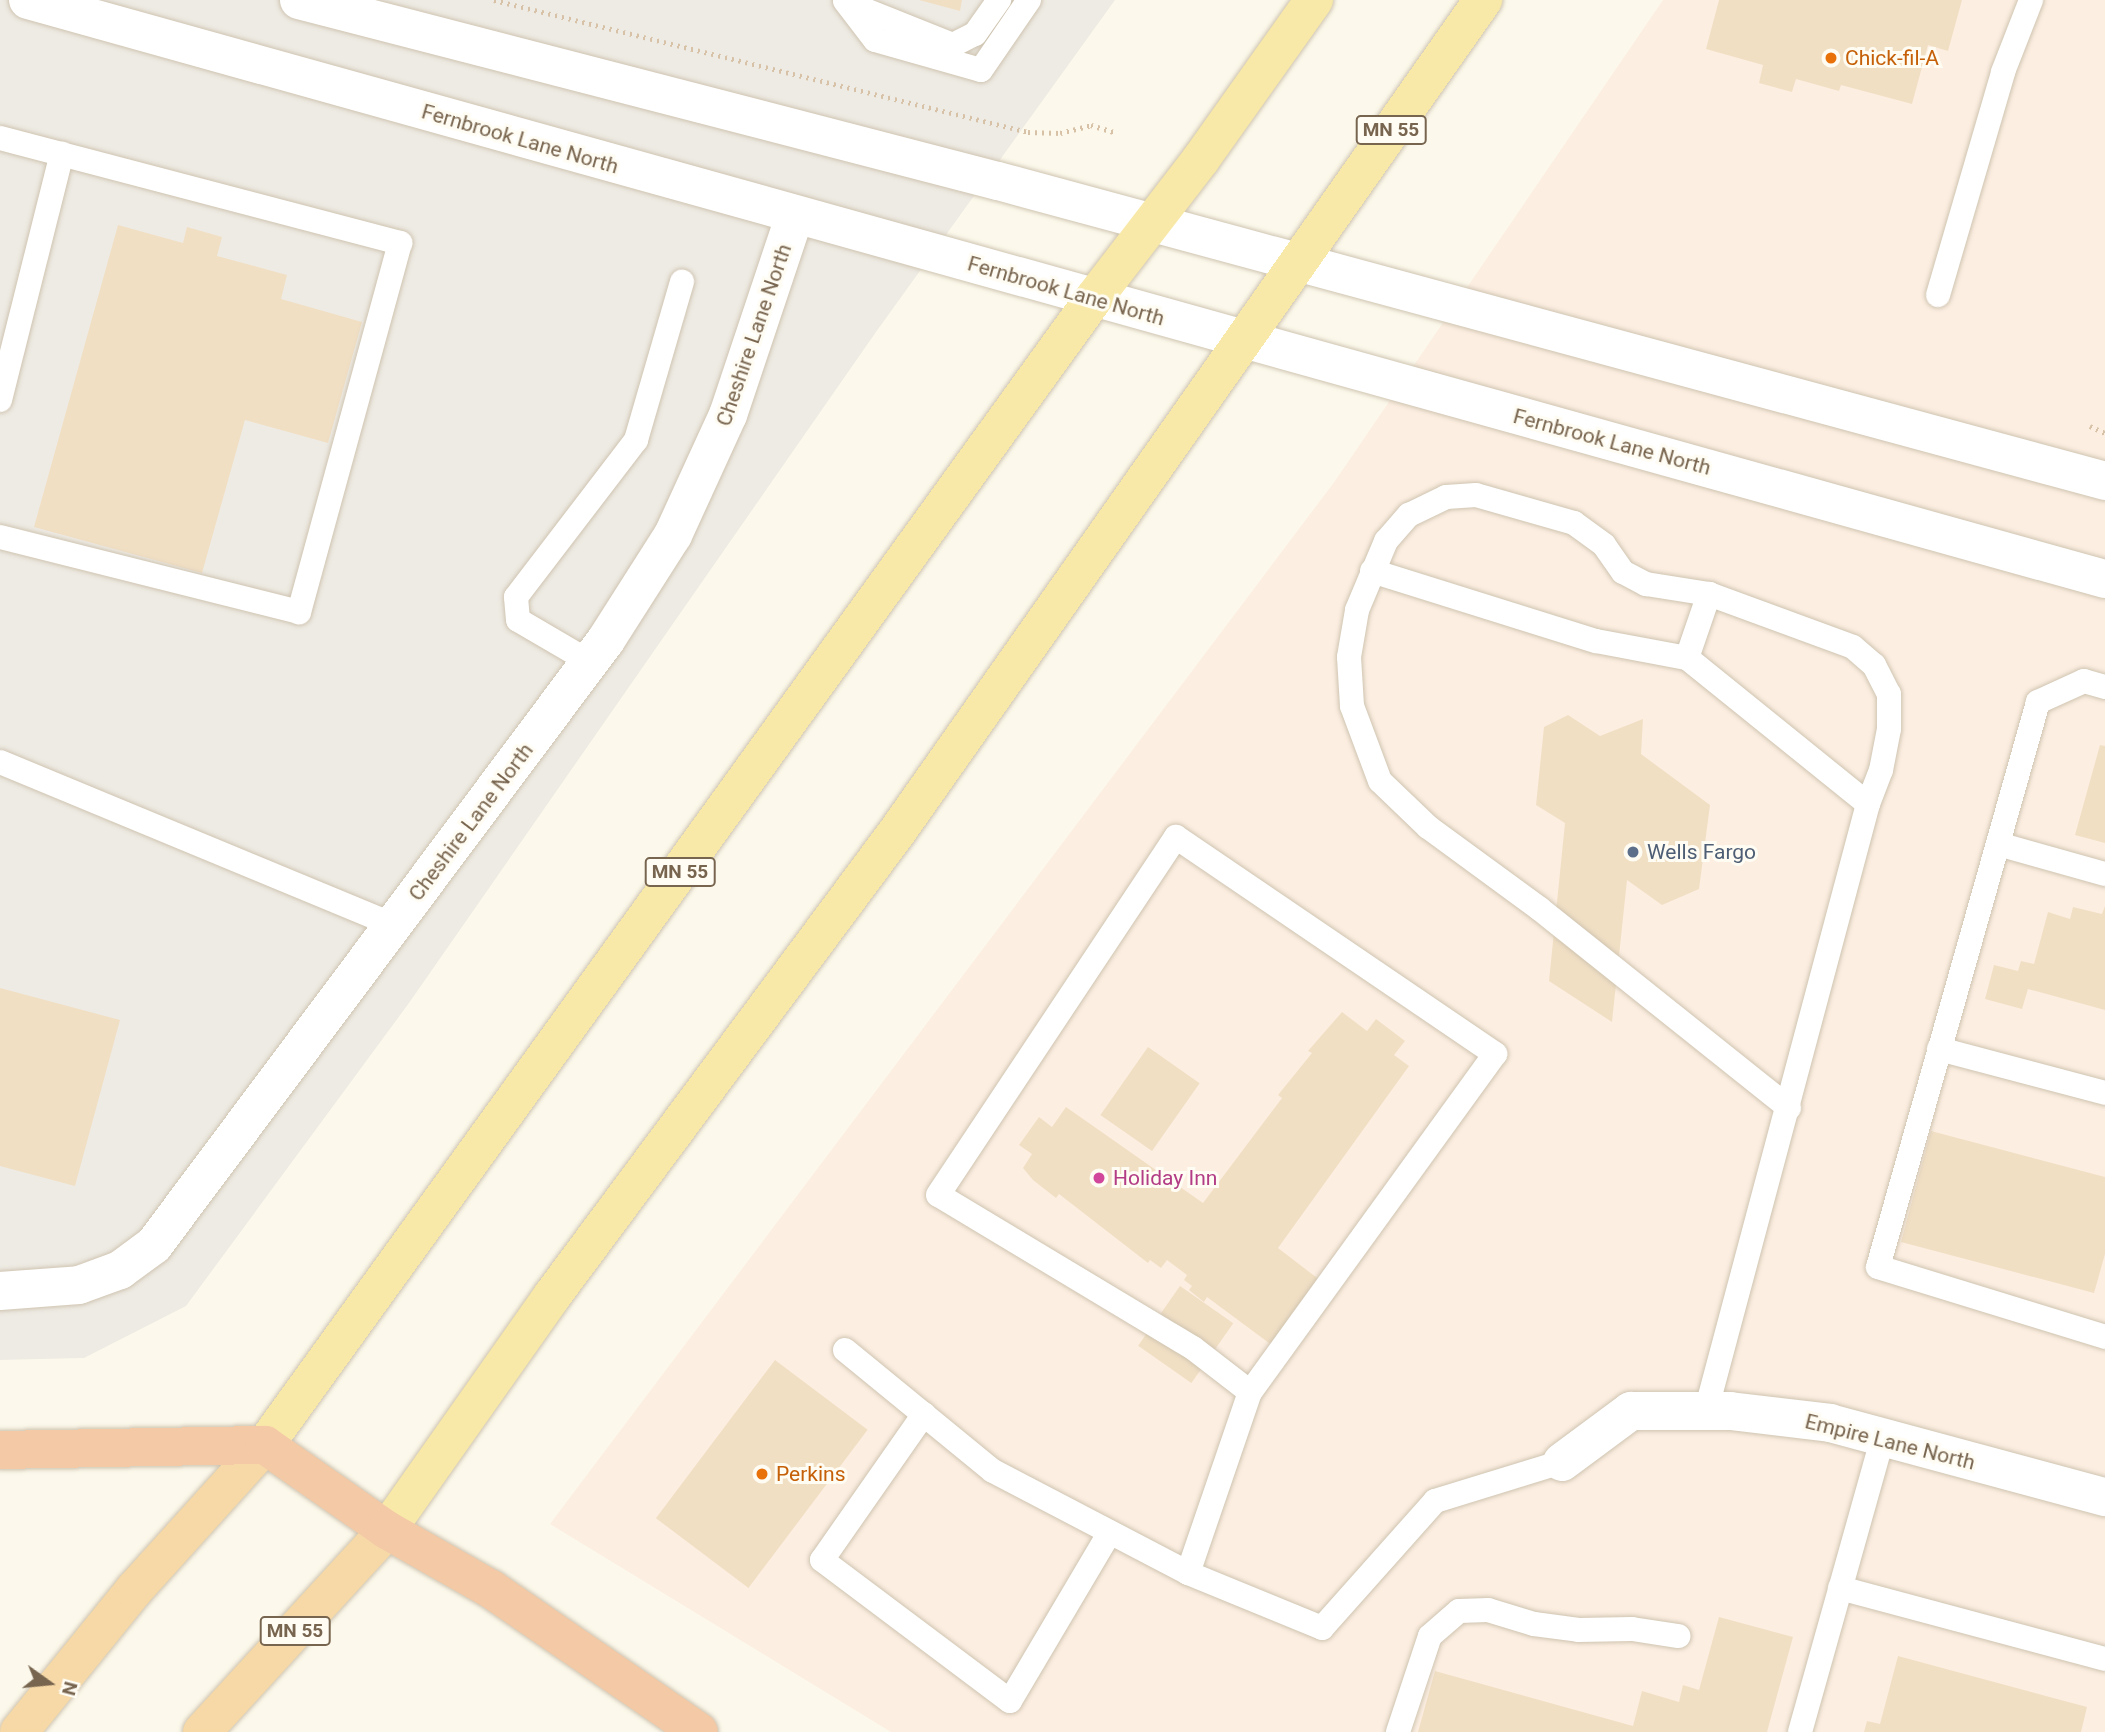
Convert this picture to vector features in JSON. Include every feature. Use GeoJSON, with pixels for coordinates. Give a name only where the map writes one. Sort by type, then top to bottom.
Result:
{"type":"FeatureCollection","features":[{"type":"Feature","properties":{"kind":"highway"},"geometry":{"type":"LineString","coordinates":[[0,1450],[265,1445],[387,1530],[491,1589],[699,1732]]}},
{"type":"Feature","properties":{"kind":"highway","name":"MN 55"},"geometry":{"type":"LineString","coordinates":[[19,1732],[134,1590],[265,1445]]}},
{"type":"Feature","properties":{"kind":"highway","name":"MN 55"},"geometry":{"type":"LineString","coordinates":[[202,1732],[387,1530]]}},
{"type":"Feature","properties":{"kind":"main road","name":"MN 55"},"geometry":{"type":"LineString","coordinates":[[265,1445],[1094,298],[1152,223],[1314,0]]}},
{"type":"Feature","properties":{"kind":"main road","name":"MN 55"},"geometry":{"type":"LineString","coordinates":[[387,1530],[552,1296],[897,832],[1483,0]]}},
{"type":"Feature","properties":{"kind":"street","name":"Fernbrook Lane North"},"geometry":{"type":"LineString","coordinates":[[28,0],[2105,579]]}},
{"type":"Feature","properties":{"kind":"street"},"geometry":{"type":"LineString","coordinates":[[305,1],[1300,261],[2105,481]]}},
{"type":"Feature","properties":{"kind":"street","name":"Cheshire Lane North"},"geometry":{"type":"LineString","coordinates":[[0,1291],[79,1285],[120,1270],[154,1245],[590,662],[673,535],[728,415],[795,215]]}},
{"type":"Feature","properties":{"kind":"street","name":"Empire Lane North"},"geometry":{"type":"LineString","coordinates":[[1562,1462],[1631,1411],[1706,1411],[1830,1423],[2105,1497]]}},
{"type":"Feature","properties":{"kind":"lane"},"geometry":{"type":"LineString","coordinates":[[845,0],[900,27],[953,45],[975,34],[999,0]]}},
{"type":"Feature","properties":{"kind":"lane"},"geometry":{"type":"LineString","coordinates":[[845,0],[875,40],[981,70],[1029,0]]}},
{"type":"Feature","properties":{"kind":"lane"},"geometry":{"type":"LineString","coordinates":[[1938,295],[2006,63],[2031,0]]}},
{"type":"Feature","properties":{"kind":"lane"},"geometry":{"type":"LineString","coordinates":[[0,138],[400,243],[299,612],[0,537]]}},
{"type":"Feature","properties":{"kind":"lane"},"geometry":{"type":"LineString","coordinates":[[0,400],[62,154]]}},
{"type":"Feature","properties":{"kind":"lane"},"geometry":{"type":"LineString","coordinates":[[590,662],[518,620],[516,597],[636,440],[682,282]]}},
{"type":"Feature","properties":{"kind":"lane"},"geometry":{"type":"LineString","coordinates":[[1706,1411],[1789,1108],[1868,804],[1881,770],[1889,729],[1889,694],[1874,665],[1853,647],[1709,594],[1646,584],[1623,572],[1604,545],[1574,523],[1476,495],[1446,497],[1409,516],[1386,541],[1372,570],[1357,610],[1349,657],[1352,706],[1380,781],[1428,827],[1540,909],[1789,1108]]}},
{"type":"Feature","properties":{"kind":"lane"},"geometry":{"type":"LineString","coordinates":[[1372,570],[1596,642],[1688,658],[1868,804]]}},
{"type":"Feature","properties":{"kind":"lane"},"geometry":{"type":"LineString","coordinates":[[1688,658],[1709,594]]}},
{"type":"Feature","properties":{"kind":"lane"},"geometry":{"type":"LineString","coordinates":[[2105,687],[2084,681],[2038,702],[1878,1267],[2105,1337]]}},
{"type":"Feature","properties":{"kind":"lane"},"geometry":{"type":"LineString","coordinates":[[0,762],[394,925]]}},
{"type":"Feature","properties":{"kind":"lane"},"geometry":{"type":"LineString","coordinates":[[1188,1573],[1250,1392],[1495,1054],[1175,837],[938,1195],[1193,1348],[1250,1392]]}},
{"type":"Feature","properties":{"kind":"lane"},"geometry":{"type":"LineString","coordinates":[[1998,844],[2105,874]]}},
{"type":"Feature","properties":{"kind":"lane"},"geometry":{"type":"LineString","coordinates":[[1939,1049],[2105,1093]]}},
{"type":"Feature","properties":{"kind":"lane"},"geometry":{"type":"LineString","coordinates":[[845,1350],[993,1471],[1188,1573],[1322,1628],[1435,1501],[1562,1462]]}},
{"type":"Feature","properties":{"kind":"lane"},"geometry":{"type":"LineString","coordinates":[[923,1414],[822,1560],[1010,1701],[1110,1532]]}},
{"type":"Feature","properties":{"kind":"lane"},"geometry":{"type":"LineString","coordinates":[[1800,1732],[1882,1437]]}},
{"type":"Feature","properties":{"kind":"lane"},"geometry":{"type":"LineString","coordinates":[[1840,1588],[2105,1659]]}},
{"type":"Feature","properties":{"kind":"lane"},"geometry":{"type":"LineString","coordinates":[[1398,1732],[1430,1636],[1459,1611],[1488,1610],[1534,1624],[1579,1630],[1632,1629],[1678,1636]]}},
{"type":"Feature","properties":{"kind":"path"},"geometry":{"type":"LineString","coordinates":[[494,0],[1028,132],[1060,133],[1091,125],[1114,132]]}},
{"type":"Feature","properties":{"kind":"path"},"geometry":{"type":"LineString","coordinates":[[2090,426],[2105,433]]}},
{"type":"Feature","properties":{"kind":"shaded area"},"geometry":{"type":"Polygon","coordinates":[[[0,0],[1115,0],[876,332],[409,1003],[186,1306],[84,1358],[0,1360],[0,0]]]}},
{"type":"Feature","properties":{"kind":"shaded area"},"geometry":{"type":"Polygon","coordinates":[[[1663,0],[2105,0],[2105,1732],[891,1732],[550,1524],[1335,481],[1663,0]]]}},
{"type":"Feature","properties":{"kind":"building"},"geometry":{"type":"Polygon","coordinates":[[[919,0],[962,0],[960,11],[919,0]]]}},
{"type":"Feature","properties":{"kind":"building","name":"Chick-fil-A"},"geometry":{"type":"Polygon","coordinates":[[[1719,0],[1962,0],[1948,51],[1928,45],[1912,104],[1841,85],[1839,91],[1796,79],[1792,92],[1759,83],[1763,65],[1706,49],[1719,0]]]}},
{"type":"Feature","properties":{"kind":"building"},"geometry":{"type":"Polygon","coordinates":[[[118,225],[183,243],[187,227],[222,237],[217,256],[287,275],[281,299],[362,322],[328,443],[245,420],[202,573],[34,527],[118,225]]]}},
{"type":"Feature","properties":{"kind":"building","name":"Wells Fargo"},"geometry":{"type":"Polygon","coordinates":[[[1568,715],[1600,736],[1643,719],[1641,754],[1710,805],[1699,889],[1662,905],[1627,880],[1612,1022],[1549,981],[1565,823],[1536,805],[1544,727],[1568,715]]]}},
{"type":"Feature","properties":{"kind":"building"},"geometry":{"type":"Polygon","coordinates":[[[2100,745],[2105,746],[2105,843],[2075,835],[2100,745]]]}},
{"type":"Feature","properties":{"kind":"building"},"geometry":{"type":"Polygon","coordinates":[[[2105,906],[2105,1010],[2028,989],[2022,1009],[1985,999],[1994,965],[2018,971],[2021,961],[2034,964],[2048,912],[2070,919],[2073,907],[2102,914],[2105,906]]]}},
{"type":"Feature","properties":{"kind":"building"},"geometry":{"type":"Polygon","coordinates":[[[0,988],[120,1020],[75,1186],[0,1166],[0,988]]]}},
{"type":"Feature","properties":{"kind":"building","name":"Holiday Inn"},"geometry":{"type":"Polygon","coordinates":[[[1342,1012],[1367,1031],[1376,1019],[1405,1041],[1394,1055],[1409,1066],[1278,1248],[1321,1281],[1273,1346],[1207,1297],[1204,1302],[1189,1290],[1192,1286],[1184,1280],[1187,1275],[1167,1260],[1161,1268],[1150,1260],[1148,1263],[1059,1194],[1056,1198],[1033,1180],[1023,1168],[1032,1154],[1019,1145],[1039,1117],[1052,1127],[1066,1107],[1203,1203],[1282,1098],[1278,1095],[1312,1053],[1308,1051],[1342,1012]]]}},
{"type":"Feature","properties":{"kind":"building"},"geometry":{"type":"Polygon","coordinates":[[[1148,1047],[1200,1083],[1152,1151],[1100,1115],[1148,1047]]]}},
{"type":"Feature","properties":{"kind":"building"},"geometry":{"type":"Polygon","coordinates":[[[1931,1131],[2105,1177],[2105,1254],[2094,1293],[1901,1242],[1931,1131]]]}},
{"type":"Feature","properties":{"kind":"building"},"geometry":{"type":"Polygon","coordinates":[[[1180,1286],[1233,1323],[1191,1383],[1138,1346],[1180,1286]]]}},
{"type":"Feature","properties":{"kind":"building","name":"Perkins"},"geometry":{"type":"Polygon","coordinates":[[[775,1360],[868,1430],[748,1588],[656,1518],[775,1360]]]}},
{"type":"Feature","properties":{"kind":"building"},"geometry":{"type":"Polygon","coordinates":[[[1719,1617],[1793,1637],[1767,1732],[1418,1732],[1435,1671],[1633,1726],[1642,1691],[1679,1702],[1683,1685],[1699,1690],[1719,1617]]]}},
{"type":"Feature","properties":{"kind":"building"},"geometry":{"type":"Polygon","coordinates":[[[1898,1656],[2087,1707],[2081,1732],[1864,1732],[1867,1721],[1880,1724],[1898,1656]]]}},
{"type":"Feature","properties":{"kind":"place","name":"Chick-fil-A"},"geometry":{"type":"Point","coordinates":[1831,58]}},
{"type":"Feature","properties":{"kind":"place","name":"Wells Fargo"},"geometry":{"type":"Point","coordinates":[1633,852]}},
{"type":"Feature","properties":{"kind":"place","name":"Holiday Inn"},"geometry":{"type":"Point","coordinates":[1099,1178]}},
{"type":"Feature","properties":{"kind":"place","name":"Perkins"},"geometry":{"type":"Point","coordinates":[762,1474]}}]}
